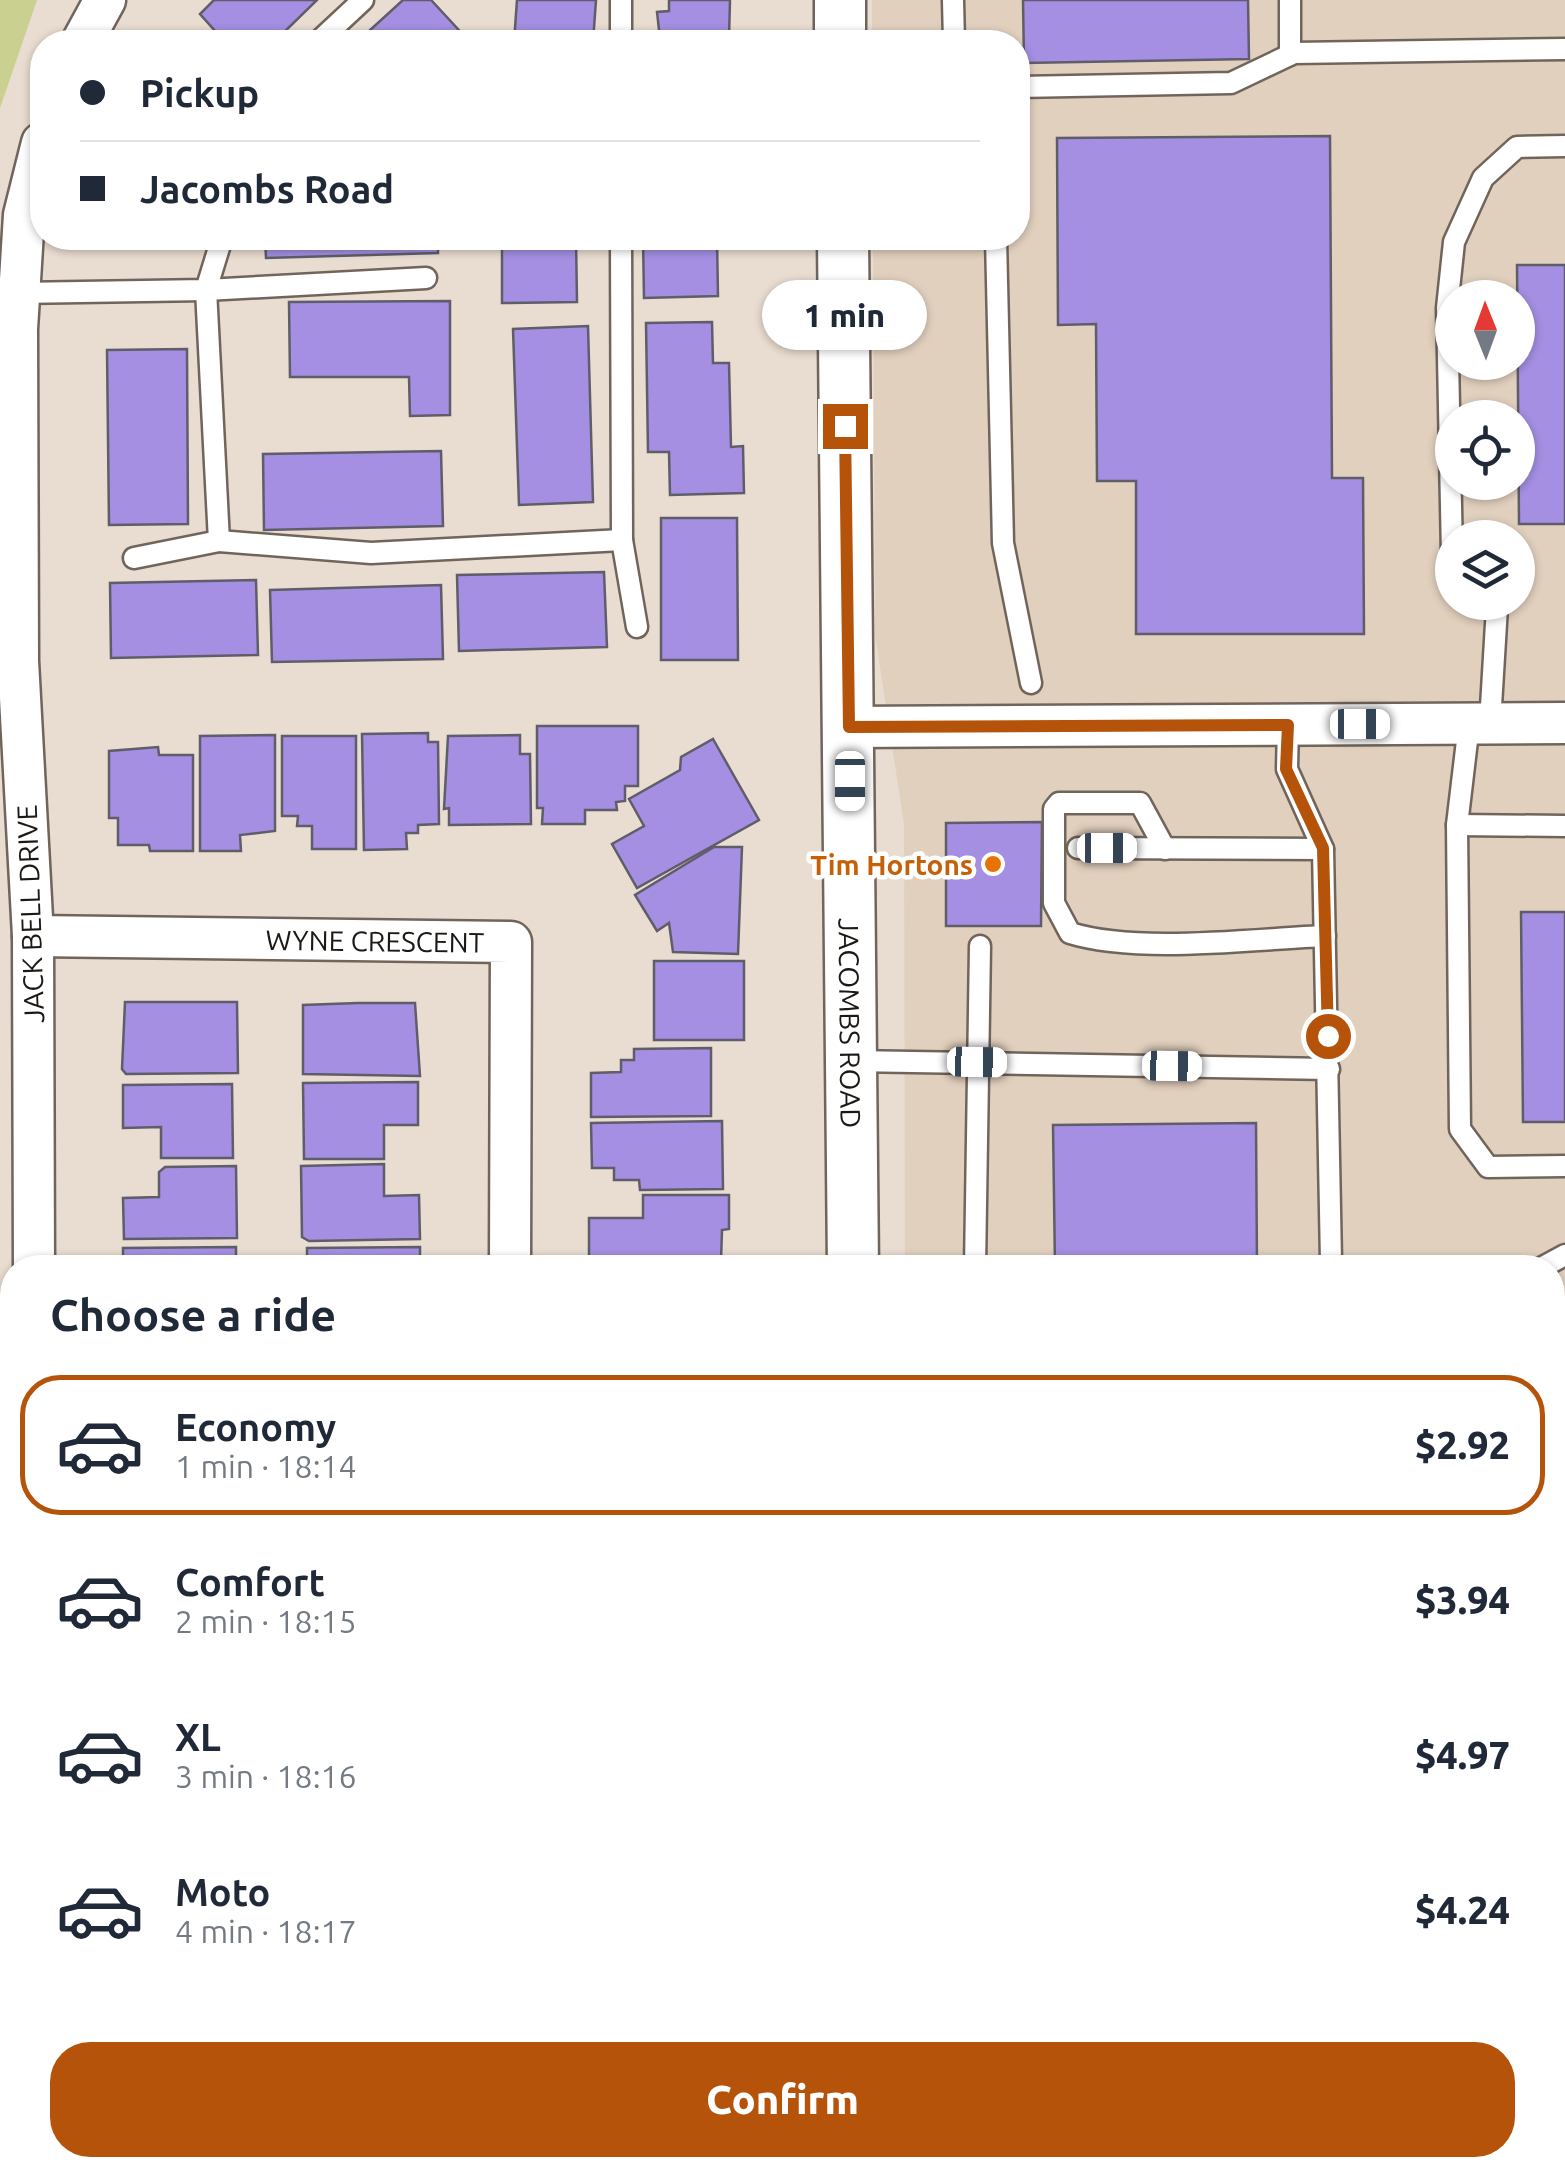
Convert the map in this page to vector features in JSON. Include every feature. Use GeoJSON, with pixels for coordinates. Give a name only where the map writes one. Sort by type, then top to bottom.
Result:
{"type":"FeatureCollection","features":[{"type":"Feature","properties":{"kind":"street"},"geometry":{"type":"LineString","coordinates":[[89,30],[105,0]]}},
{"type":"Feature","properties":{"kind":"street"},"geometry":{"type":"LineString","coordinates":[[840,0],[840,30]]}},
{"type":"Feature","properties":{"kind":"street","name":"JACK BELL DRIVE"},"geometry":{"type":"LineString","coordinates":[[30,190],[24,214],[18,293],[11,695],[34,936],[34,1255]]}},
{"type":"Feature","properties":{"kind":"street","name":"JACOMBS ROAD"},"geometry":{"type":"LineString","coordinates":[[843,250],[853,1255]]}},
{"type":"Feature","properties":{"kind":"street"},"geometry":{"type":"LineString","coordinates":[[849,727],[1565,723]]}},
{"type":"Feature","properties":{"kind":"street","name":"WYNE CRESCENT"},"geometry":{"type":"LineString","coordinates":[[34,936],[511,942],[510,1255]]}},
{"type":"Feature","properties":{"kind":"lane"},"geometry":{"type":"LineString","coordinates":[[331,30],[363,0]]}},
{"type":"Feature","properties":{"kind":"lane"},"geometry":{"type":"LineString","coordinates":[[621,0],[621,30]]}},
{"type":"Feature","properties":{"kind":"lane"},"geometry":{"type":"LineString","coordinates":[[953,0],[954,30]]}},
{"type":"Feature","properties":{"kind":"lane"},"geometry":{"type":"LineString","coordinates":[[1290,0],[1290,55]]}},
{"type":"Feature","properties":{"kind":"lane"},"geometry":{"type":"LineString","coordinates":[[1030,86],[1231,83],[1290,55],[1565,49]]}},
{"type":"Feature","properties":{"kind":"lane"},"geometry":{"type":"LineString","coordinates":[[1451,520],[1447,308],[1454,242],[1483,178],[1517,147],[1565,146]]}},
{"type":"Feature","properties":{"kind":"lane"},"geometry":{"type":"LineString","coordinates":[[218,250],[206,290],[219,541]]}},
{"type":"Feature","properties":{"kind":"lane"},"geometry":{"type":"LineString","coordinates":[[621,250],[622,540],[637,627]]}},
{"type":"Feature","properties":{"kind":"lane"},"geometry":{"type":"LineString","coordinates":[[996,250],[1004,543],[1031,683]]}},
{"type":"Feature","properties":{"kind":"lane"},"geometry":{"type":"LineString","coordinates":[[18,293],[206,290],[426,278]]}},
{"type":"Feature","properties":{"kind":"lane"},"geometry":{"type":"LineString","coordinates":[[134,558],[219,541],[371,553],[622,540]]}},
{"type":"Feature","properties":{"kind":"lane"},"geometry":{"type":"LineString","coordinates":[[1495,620],[1458,825],[1460,1129],[1488,1167],[1565,1166]]}},
{"type":"Feature","properties":{"kind":"lane"},"geometry":{"type":"LineString","coordinates":[[1288,725],[1286,769],[1323,848],[1330,1255]]}},
{"type":"Feature","properties":{"kind":"lane"},"geometry":{"type":"LineString","coordinates":[[1166,848],[1140,803],[1066,800],[1056,806],[1054,902],[1070,932],[1092,940],[1202,942],[1325,936]]}},
{"type":"Feature","properties":{"kind":"lane"},"geometry":{"type":"LineString","coordinates":[[1458,825],[1565,826]]}},
{"type":"Feature","properties":{"kind":"lane"},"geometry":{"type":"LineString","coordinates":[[1078,848],[1323,848]]}},
{"type":"Feature","properties":{"kind":"lane"},"geometry":{"type":"LineString","coordinates":[[975,1255],[980,946]]}},
{"type":"Feature","properties":{"kind":"lane"},"geometry":{"type":"LineString","coordinates":[[852,1060],[1328,1069]]}},
{"type":"Feature","properties":{"kind":"shaded area"},"geometry":{"type":"Polygon","coordinates":[[[872,0],[1565,0],[1565,1255],[905,1255],[904,824],[875,635],[873,250],[1030,250],[1030,30],[872,30],[872,0]]]}},
{"type":"Feature","properties":{"kind":"green space"},"geometry":{"type":"Polygon","coordinates":[[[0,0],[37,0],[0,108],[0,0]]]}},
{"type":"Feature","properties":{"kind":"building"},"geometry":{"type":"Polygon","coordinates":[[[214,0],[317,0],[286,30],[214,30],[200,14],[214,0]]]}},
{"type":"Feature","properties":{"kind":"building"},"geometry":{"type":"Polygon","coordinates":[[[403,0],[431,0],[459,30],[370,30],[403,0]]]}},
{"type":"Feature","properties":{"kind":"building"},"geometry":{"type":"Polygon","coordinates":[[[517,0],[596,0],[594,30],[515,30],[517,0]]]}},
{"type":"Feature","properties":{"kind":"building"},"geometry":{"type":"Polygon","coordinates":[[[669,0],[730,0],[729,30],[659,30],[657,12],[669,11],[669,0]]]}},
{"type":"Feature","properties":{"kind":"building"},"geometry":{"type":"Polygon","coordinates":[[[1023,0],[1248,0],[1249,59],[1030,63],[1030,30],[1023,30],[1023,0]]]}},
{"type":"Feature","properties":{"kind":"building"},"geometry":{"type":"Polygon","coordinates":[[[1330,136],[1332,478],[1363,478],[1364,634],[1136,634],[1136,481],[1097,481],[1096,324],[1058,325],[1057,138],[1330,136]]]}},
{"type":"Feature","properties":{"kind":"building"},"geometry":{"type":"Polygon","coordinates":[[[266,250],[438,250],[438,253],[266,258],[266,250]]]}},
{"type":"Feature","properties":{"kind":"building"},"geometry":{"type":"Polygon","coordinates":[[[502,250],[576,250],[577,302],[502,303],[502,250]]]}},
{"type":"Feature","properties":{"kind":"building"},"geometry":{"type":"Polygon","coordinates":[[[643,250],[717,250],[718,296],[644,298],[643,250]]]}},
{"type":"Feature","properties":{"kind":"building"},"geometry":{"type":"Polygon","coordinates":[[[1517,265],[1565,265],[1565,524],[1519,520],[1519,500],[1535,500],[1535,400],[1518,400],[1518,380],[1535,380],[1535,280],[1517,280],[1517,265]]]}},
{"type":"Feature","properties":{"kind":"building"},"geometry":{"type":"Polygon","coordinates":[[[450,301],[450,415],[410,416],[409,377],[290,377],[289,302],[450,301]]]}},
{"type":"Feature","properties":{"kind":"building"},"geometry":{"type":"Polygon","coordinates":[[[712,322],[713,363],[729,363],[731,447],[743,446],[744,493],[670,495],[669,452],[648,452],[646,323],[712,322]]]}},
{"type":"Feature","properties":{"kind":"building"},"geometry":{"type":"Polygon","coordinates":[[[588,326],[593,502],[519,505],[513,329],[588,326]]]}},
{"type":"Feature","properties":{"kind":"building"},"geometry":{"type":"Polygon","coordinates":[[[187,349],[188,524],[109,525],[107,350],[187,349]]]}},
{"type":"Feature","properties":{"kind":"building"},"geometry":{"type":"Polygon","coordinates":[[[441,451],[443,526],[264,530],[263,454],[441,451]]]}},
{"type":"Feature","properties":{"kind":"building"},"geometry":{"type":"Polygon","coordinates":[[[661,518],[737,518],[738,660],[661,660],[661,518]]]}},
{"type":"Feature","properties":{"kind":"building"},"geometry":{"type":"Polygon","coordinates":[[[604,572],[607,647],[459,651],[457,575],[604,572]]]}},
{"type":"Feature","properties":{"kind":"building"},"geometry":{"type":"Polygon","coordinates":[[[256,580],[258,655],[111,658],[110,583],[256,580]]]}},
{"type":"Feature","properties":{"kind":"building"},"geometry":{"type":"Polygon","coordinates":[[[441,585],[443,659],[272,662],[270,590],[441,585]]]}},
{"type":"Feature","properties":{"kind":"building"},"geometry":{"type":"Polygon","coordinates":[[[537,726],[638,726],[638,786],[625,786],[625,801],[616,802],[617,810],[585,810],[585,824],[542,824],[543,808],[537,808],[537,726]]]}},
{"type":"Feature","properties":{"kind":"building"},"geometry":{"type":"Polygon","coordinates":[[[428,733],[428,742],[438,742],[439,824],[418,825],[418,833],[406,833],[407,849],[364,850],[362,734],[428,733]]]}},
{"type":"Feature","properties":{"kind":"building"},"geometry":{"type":"Polygon","coordinates":[[[275,735],[275,831],[240,835],[241,851],[200,851],[200,736],[275,735]]]}},
{"type":"Feature","properties":{"kind":"building"},"geometry":{"type":"Polygon","coordinates":[[[520,735],[520,754],[530,754],[531,824],[449,825],[449,808],[444,809],[448,736],[520,735]]]}},
{"type":"Feature","properties":{"kind":"building"},"geometry":{"type":"Polygon","coordinates":[[[282,736],[356,736],[356,849],[312,849],[312,826],[297,826],[298,816],[282,816],[282,736]]]}},
{"type":"Feature","properties":{"kind":"building"},"geometry":{"type":"Polygon","coordinates":[[[713,739],[759,820],[637,888],[612,844],[644,826],[629,799],[680,770],[681,757],[713,739]]]}},
{"type":"Feature","properties":{"kind":"building"},"geometry":{"type":"Polygon","coordinates":[[[158,747],[159,755],[193,755],[193,851],[150,851],[149,845],[118,845],[118,818],[109,818],[109,751],[158,747]]]}},
{"type":"Feature","properties":{"kind":"building"},"geometry":{"type":"Polygon","coordinates":[[[1042,822],[1041,926],[946,926],[946,823],[1042,822]]]}},
{"type":"Feature","properties":{"kind":"building"},"geometry":{"type":"Polygon","coordinates":[[[714,847],[742,847],[738,954],[673,952],[669,923],[657,931],[635,895],[714,847]]]}},
{"type":"Feature","properties":{"kind":"building"},"geometry":{"type":"Polygon","coordinates":[[[1521,912],[1565,912],[1565,1122],[1523,1122],[1521,912]]]}},
{"type":"Feature","properties":{"kind":"building"},"geometry":{"type":"Polygon","coordinates":[[[654,961],[744,961],[744,1040],[654,1040],[654,961]]]}},
{"type":"Feature","properties":{"kind":"building"},"geometry":{"type":"Polygon","coordinates":[[[125,1002],[237,1002],[238,1073],[126,1074],[122,1069],[125,1002]]]}},
{"type":"Feature","properties":{"kind":"building"},"geometry":{"type":"Polygon","coordinates":[[[415,1003],[420,1076],[303,1074],[303,1005],[415,1003]]]}},
{"type":"Feature","properties":{"kind":"building"},"geometry":{"type":"Polygon","coordinates":[[[711,1048],[711,1116],[591,1117],[591,1073],[621,1072],[621,1060],[634,1060],[634,1049],[711,1048]]]}},
{"type":"Feature","properties":{"kind":"building"},"geometry":{"type":"Polygon","coordinates":[[[418,1082],[418,1125],[384,1125],[384,1159],[304,1159],[303,1083],[418,1082]]]}},
{"type":"Feature","properties":{"kind":"building"},"geometry":{"type":"Polygon","coordinates":[[[232,1084],[233,1158],[161,1158],[161,1127],[123,1128],[123,1085],[232,1084]]]}},
{"type":"Feature","properties":{"kind":"building"},"geometry":{"type":"Polygon","coordinates":[[[722,1121],[723,1189],[640,1190],[639,1180],[614,1180],[614,1168],[592,1168],[591,1123],[722,1121]]]}},
{"type":"Feature","properties":{"kind":"building"},"geometry":{"type":"Polygon","coordinates":[[[1256,1123],[1257,1255],[1055,1255],[1053,1125],[1256,1123]]]}},
{"type":"Feature","properties":{"kind":"building"},"geometry":{"type":"Polygon","coordinates":[[[384,1164],[384,1196],[419,1195],[420,1239],[309,1241],[302,1237],[301,1166],[384,1164]]]}},
{"type":"Feature","properties":{"kind":"building"},"geometry":{"type":"Polygon","coordinates":[[[236,1166],[237,1238],[124,1239],[123,1198],[159,1197],[159,1172],[165,1167],[236,1166]]]}},
{"type":"Feature","properties":{"kind":"building"},"geometry":{"type":"Polygon","coordinates":[[[643,1195],[729,1195],[729,1229],[722,1230],[721,1255],[589,1255],[589,1218],[643,1218],[643,1195]]]}},
{"type":"Feature","properties":{"kind":"building"},"geometry":{"type":"Polygon","coordinates":[[[236,1247],[236,1255],[123,1255],[123,1248],[236,1247]]]}},
{"type":"Feature","properties":{"kind":"building"},"geometry":{"type":"Polygon","coordinates":[[[420,1247],[420,1255],[307,1255],[307,1248],[420,1247]]]}},
{"type":"Feature","properties":{"kind":"place","name":"Tim Hortons"},"geometry":{"type":"Point","coordinates":[993,864]}},
{"type":"Feature","properties":{"kind":"route"},"geometry":{"type":"LineString","coordinates":[[845,426],[849,727],[1288,725],[1286,769],[1323,848],[1328,1036]]}}]}
